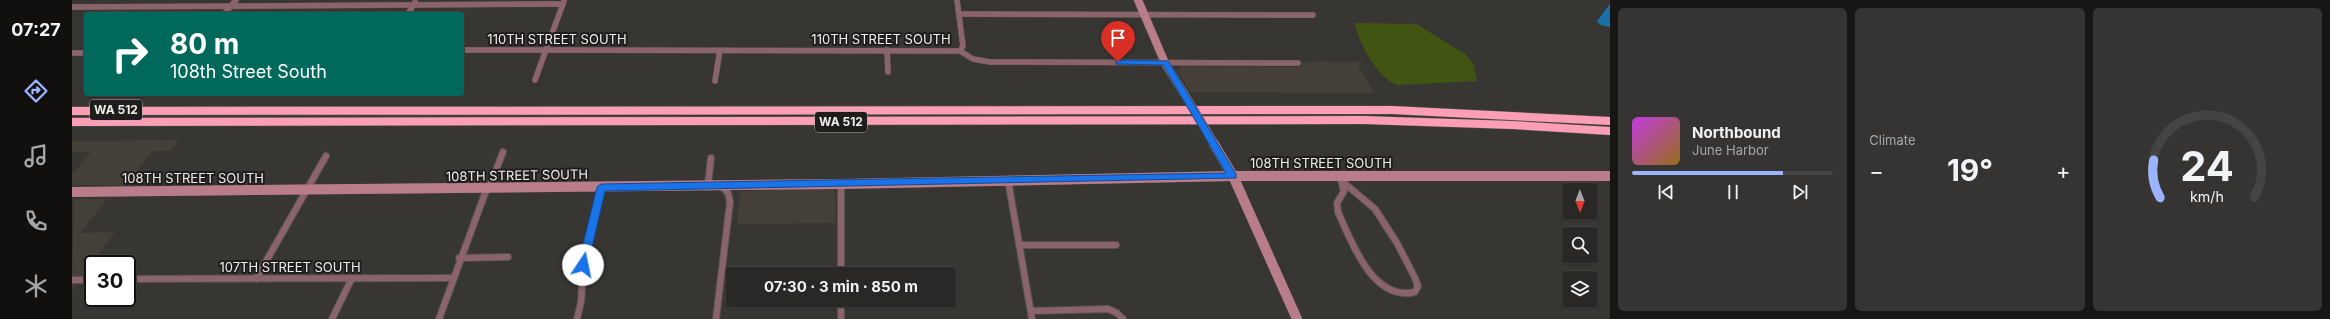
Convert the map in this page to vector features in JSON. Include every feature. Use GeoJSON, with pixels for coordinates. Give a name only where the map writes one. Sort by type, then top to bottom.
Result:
{"type":"FeatureCollection","features":[{"type":"Feature","properties":{"kind":"highway","name":"WA 512"},"geometry":{"type":"LineString","coordinates":[[72,110],[1392,110],[1610,121]]}},
{"type":"Feature","properties":{"kind":"highway","name":"WA 512"},"geometry":{"type":"LineString","coordinates":[[72,122],[1364,120],[1512,125],[1610,132]]}},
{"type":"Feature","properties":{"kind":"highway"},"geometry":{"type":"LineString","coordinates":[[72,126],[151,122]]}},
{"type":"Feature","properties":{"kind":"street"},"geometry":{"type":"LineString","coordinates":[[226,12],[236,0]]}},
{"type":"Feature","properties":{"kind":"street"},"geometry":{"type":"LineString","coordinates":[[957,0],[963,46],[960,50]]}},
{"type":"Feature","properties":{"kind":"street"},"geometry":{"type":"LineString","coordinates":[[1138,0],[1165,63],[1233,176],[1297,319]]}},
{"type":"Feature","properties":{"kind":"street"},"geometry":{"type":"LineString","coordinates":[[409,12],[415,2]]}},
{"type":"Feature","properties":{"kind":"street"},"geometry":{"type":"LineString","coordinates":[[72,7],[230,6],[415,2],[564,2],[535,80]]}},
{"type":"Feature","properties":{"kind":"street"},"geometry":{"type":"LineString","coordinates":[[959,14],[1313,14]]}},
{"type":"Feature","properties":{"kind":"street","name":"110TH STREET SOUTH"},"geometry":{"type":"LineString","coordinates":[[464,50],[960,50],[973,59],[990,62],[1298,63]]}},
{"type":"Feature","properties":{"kind":"street"},"geometry":{"type":"LineString","coordinates":[[715,81],[720,50]]}},
{"type":"Feature","properties":{"kind":"street"},"geometry":{"type":"LineString","coordinates":[[887,50],[888,72]]}},
{"type":"Feature","properties":{"kind":"street"},"geometry":{"type":"LineString","coordinates":[[72,53],[84,53]]}},
{"type":"Feature","properties":{"kind":"street"},"geometry":{"type":"LineString","coordinates":[[439,319],[459,258],[503,152]]}},
{"type":"Feature","properties":{"kind":"street"},"geometry":{"type":"LineString","coordinates":[[256,279],[326,156]]}},
{"type":"Feature","properties":{"kind":"street"},"geometry":{"type":"LineString","coordinates":[[708,185],[711,158]]}},
{"type":"Feature","properties":{"kind":"street","name":"108TH STREET SOUTH"},"geometry":{"type":"LineString","coordinates":[[72,192],[841,184],[1233,176],[1341,179],[1610,176]]}},
{"type":"Feature","properties":{"kind":"street"},"geometry":{"type":"LineString","coordinates":[[1341,179],[1368,202],[1376,212],[1414,274],[1418,286],[1415,292],[1398,293],[1390,291],[1378,283],[1374,277],[1338,212],[1337,203],[1344,191],[1341,179]]}},
{"type":"Feature","properties":{"kind":"street"},"geometry":{"type":"LineString","coordinates":[[1008,180],[1032,319]]}},
{"type":"Feature","properties":{"kind":"street"},"geometry":{"type":"LineString","coordinates":[[841,184],[841,267]]}},
{"type":"Feature","properties":{"kind":"street"},"geometry":{"type":"LineString","coordinates":[[716,319],[730,202],[727,191],[720,185]]}},
{"type":"Feature","properties":{"kind":"street"},"geometry":{"type":"LineString","coordinates":[[577,319],[584,259],[601,187]]}},
{"type":"Feature","properties":{"kind":"street"},"geometry":{"type":"LineString","coordinates":[[1019,245],[1116,245]]}},
{"type":"Feature","properties":{"kind":"street"},"geometry":{"type":"LineString","coordinates":[[459,258],[508,257]]}},
{"type":"Feature","properties":{"kind":"street"},"geometry":{"type":"LineString","coordinates":[[332,319],[352,278]]}},
{"type":"Feature","properties":{"kind":"street","name":"107TH STREET SOUTH"},"geometry":{"type":"LineString","coordinates":[[136,280],[453,278]]}},
{"type":"Feature","properties":{"kind":"street"},"geometry":{"type":"LineString","coordinates":[[72,280],[84,280]]}},
{"type":"Feature","properties":{"kind":"street"},"geometry":{"type":"LineString","coordinates":[[841,307],[841,319]]}},
{"type":"Feature","properties":{"kind":"street"},"geometry":{"type":"LineString","coordinates":[[1031,311],[1103,309],[1114,311],[1122,318]]}},
{"type":"Feature","properties":{"kind":"shaded area"},"geometry":{"type":"Polygon","coordinates":[[[1363,61],[1358,67],[1375,93],[1190,92],[1177,71],[1182,66],[1302,67],[1300,62],[1363,61]]]}},
{"type":"Feature","properties":{"kind":"shaded area"},"geometry":{"type":"Polygon","coordinates":[[[179,140],[171,151],[153,151],[126,185],[72,185],[72,174],[91,152],[72,152],[72,141],[179,140]]]}},
{"type":"Feature","properties":{"kind":"shaded area"},"geometry":{"type":"Polygon","coordinates":[[[835,189],[836,223],[737,224],[740,191],[835,189]]]}},
{"type":"Feature","properties":{"kind":"shaded area"},"geometry":{"type":"Polygon","coordinates":[[[74,199],[107,199],[80,233],[115,232],[98,255],[84,255],[84,274],[72,290],[74,199]]]}},
{"type":"Feature","properties":{"kind":"green space"},"geometry":{"type":"Polygon","coordinates":[[[1355,23],[1416,24],[1465,54],[1473,63],[1477,81],[1397,85],[1390,81],[1376,68],[1360,40],[1355,23]]]}},
{"type":"Feature","properties":{"kind":"water"},"geometry":{"type":"Polygon","coordinates":[[[1610,4],[1610,27],[1600,25],[1597,21],[1610,4]]]}},
{"type":"Feature","properties":{"kind":"route"},"geometry":{"type":"LineString","coordinates":[[583,265],[601,187],[1233,176],[1165,63],[1118,62]]}}]}
